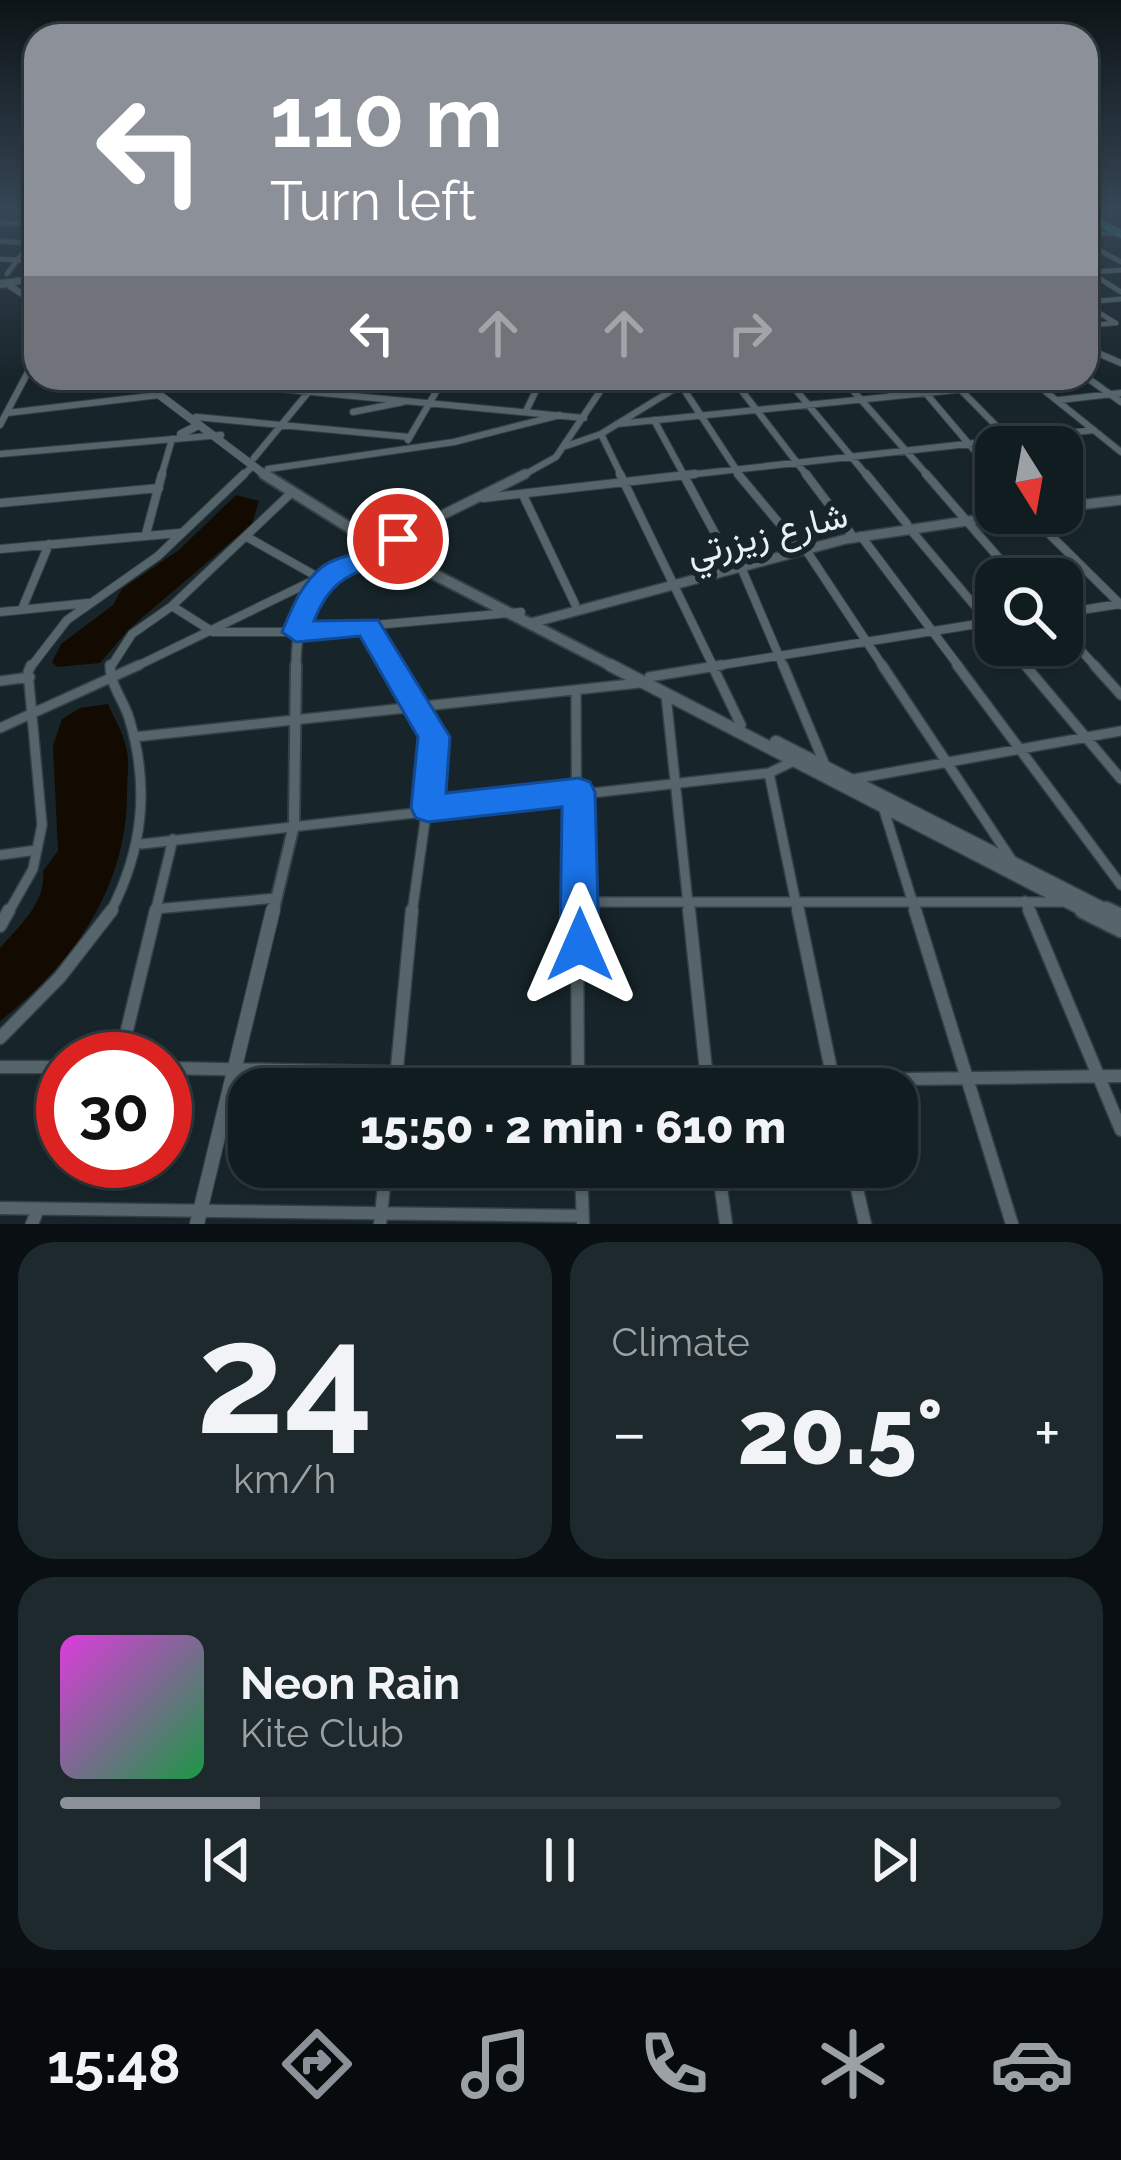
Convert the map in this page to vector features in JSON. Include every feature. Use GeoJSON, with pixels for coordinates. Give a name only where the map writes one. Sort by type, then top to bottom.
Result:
{"type":"FeatureCollection","features":[{"type":"Feature","properties":{"kind":"main road"},"geometry":{"type":"LineString","coordinates":[[157,390],[290,494],[647,680],[1121,917]]}},
{"type":"Feature","properties":{"kind":"main road"},"geometry":{"type":"LineString","coordinates":[[164,390],[209,429]]}},
{"type":"Feature","properties":{"kind":"main road"},"geometry":{"type":"LineString","coordinates":[[176,437],[209,429]]}},
{"type":"Feature","properties":{"kind":"main road"},"geometry":{"type":"LineString","coordinates":[[254,462],[323,509],[388,545]]}},
{"type":"Feature","properties":{"kind":"main road"},"geometry":{"type":"LineString","coordinates":[[647,680],[1121,928]]}},
{"type":"Feature","properties":{"kind":"street"},"geometry":{"type":"LineString","coordinates":[[0,425],[24,379]]}},
{"type":"Feature","properties":{"kind":"street"},"geometry":{"type":"LineString","coordinates":[[1098,385],[1121,402]]}},
{"type":"Feature","properties":{"kind":"street"},"geometry":{"type":"LineString","coordinates":[[298,390],[584,418]]}},
{"type":"Feature","properties":{"kind":"street"},"geometry":{"type":"LineString","coordinates":[[405,447],[437,390]]}},
{"type":"Feature","properties":{"kind":"street"},"geometry":{"type":"LineString","coordinates":[[527,410],[536,390]]}},
{"type":"Feature","properties":{"kind":"street"},"geometry":{"type":"LineString","coordinates":[[0,728],[213,632],[546,464],[566,446],[602,390]]}},
{"type":"Feature","properties":{"kind":"street"},"geometry":{"type":"LineString","coordinates":[[566,446],[601,434],[673,390]]}},
{"type":"Feature","properties":{"kind":"street"},"geometry":{"type":"LineString","coordinates":[[684,390],[736,472],[802,548],[867,640],[1013,862]]}},
{"type":"Feature","properties":{"kind":"street"},"geometry":{"type":"LineString","coordinates":[[740,390],[1121,885]]}},
{"type":"Feature","properties":{"kind":"street"},"geometry":{"type":"LineString","coordinates":[[797,390],[975,603]]}},
{"type":"Feature","properties":{"kind":"street"},"geometry":{"type":"LineString","coordinates":[[852,390],[998,558]]}},
{"type":"Feature","properties":{"kind":"street"},"geometry":{"type":"LineString","coordinates":[[889,390],[893,394]]}},
{"type":"Feature","properties":{"kind":"street"},"geometry":{"type":"LineString","coordinates":[[617,424],[935,390]]}},
{"type":"Feature","properties":{"kind":"street"},"geometry":{"type":"LineString","coordinates":[[960,390],[997,426]]}},
{"type":"Feature","properties":{"kind":"street"},"geometry":{"type":"LineString","coordinates":[[1045,390],[1121,452]]}},
{"type":"Feature","properties":{"kind":"street"},"geometry":{"type":"LineString","coordinates":[[0,926],[24,890],[42,825],[30,677],[35,655],[50,635],[89,603],[135,574],[254,462],[310,391]]}},
{"type":"Feature","properties":{"kind":"street"},"geometry":{"type":"LineString","coordinates":[[924,391],[975,452]]}},
{"type":"Feature","properties":{"kind":"street"},"geometry":{"type":"LineString","coordinates":[[1058,400],[1121,393]]}},
{"type":"Feature","properties":{"kind":"street"},"geometry":{"type":"LineString","coordinates":[[7,413],[159,394]]}},
{"type":"Feature","properties":{"kind":"street"},"geometry":{"type":"LineString","coordinates":[[353,412],[416,399]]}},
{"type":"Feature","properties":{"kind":"street"},"geometry":{"type":"LineString","coordinates":[[268,469],[454,442],[568,414]]}},
{"type":"Feature","properties":{"kind":"street"},"geometry":{"type":"LineString","coordinates":[[654,420],[737,566],[826,766]]}},
{"type":"Feature","properties":{"kind":"street"},"geometry":{"type":"LineString","coordinates":[[0,453],[283,425],[410,437]]}},
{"type":"Feature","properties":{"kind":"street"},"geometry":{"type":"LineString","coordinates":[[1083,431],[1094,430]]}},
{"type":"Feature","properties":{"kind":"street"},"geometry":{"type":"LineString","coordinates":[[601,434],[741,724]]}},
{"type":"Feature","properties":{"kind":"street"},"geometry":{"type":"LineString","coordinates":[[146,534],[176,437]]}},
{"type":"Feature","properties":{"kind":"street"},"geometry":{"type":"LineString","coordinates":[[483,499],[975,443]]}},
{"type":"Feature","properties":{"kind":"street"},"geometry":{"type":"LineString","coordinates":[[0,503],[159,488]]}},
{"type":"Feature","properties":{"kind":"street"},"geometry":{"type":"LineString","coordinates":[[0,1039],[99,935],[142,844],[145,794],[134,737],[126,703],[110,680],[117,649],[172,607],[290,494]]}},
{"type":"Feature","properties":{"kind":"street"},"geometry":{"type":"LineString","coordinates":[[523,495],[575,604]]}},
{"type":"Feature","properties":{"kind":"street"},"geometry":{"type":"LineString","coordinates":[[1083,501],[1121,498]]}},
{"type":"Feature","properties":{"kind":"street","name":"شارع زيزرتي"},"geometry":{"type":"LineString","coordinates":[[963,519],[975,516]]}},
{"type":"Feature","properties":{"kind":"street","name":"شارع زيزرتي"},"geometry":{"type":"LineString","coordinates":[[526,617],[856,535],[975,518]]}},
{"type":"Feature","properties":{"kind":"street"},"geometry":{"type":"LineString","coordinates":[[0,548],[180,532]]}},
{"type":"Feature","properties":{"kind":"street"},"geometry":{"type":"LineString","coordinates":[[1046,534],[1121,604]]}},
{"type":"Feature","properties":{"kind":"street"},"geometry":{"type":"LineString","coordinates":[[248,537],[317,577]]}},
{"type":"Feature","properties":{"kind":"street"},"geometry":{"type":"LineString","coordinates":[[22,610],[49,544]]}},
{"type":"Feature","properties":{"kind":"street"},"geometry":{"type":"LineString","coordinates":[[236,1068],[294,825],[296,632],[310,598],[333,571]]}},
{"type":"Feature","properties":{"kind":"street","name":"شارع زيزرتي"},"geometry":{"type":"LineString","coordinates":[[526,617],[672,582]]}},
{"type":"Feature","properties":{"kind":"street"},"geometry":{"type":"LineString","coordinates":[[0,612],[89,603]]}},
{"type":"Feature","properties":{"kind":"street"},"geometry":{"type":"LineString","coordinates":[[1083,610],[1121,604]]}},
{"type":"Feature","properties":{"kind":"street"},"geometry":{"type":"LineString","coordinates":[[172,607],[213,632],[296,632],[526,617]]}},
{"type":"Feature","properties":{"kind":"street"},"geometry":{"type":"LineString","coordinates":[[368,626],[436,743],[404,961],[397,1068]]}},
{"type":"Feature","properties":{"kind":"street"},"geometry":{"type":"LineString","coordinates":[[134,737],[294,717],[576,692],[779,654],[975,626]]}},
{"type":"Feature","properties":{"kind":"street"},"geometry":{"type":"LineString","coordinates":[[1083,653],[1121,695]]}},
{"type":"Feature","properties":{"kind":"street"},"geometry":{"type":"LineString","coordinates":[[1026,666],[1121,779]]}},
{"type":"Feature","properties":{"kind":"street"},"geometry":{"type":"LineString","coordinates":[[0,681],[30,677]]}},
{"type":"Feature","properties":{"kind":"street"},"geometry":{"type":"LineString","coordinates":[[576,692],[578,1068]]}},
{"type":"Feature","properties":{"kind":"street"},"geometry":{"type":"LineString","coordinates":[[665,693],[706,1068]]}},
{"type":"Feature","properties":{"kind":"street"},"geometry":{"type":"LineString","coordinates":[[852,779],[1121,731]]}},
{"type":"Feature","properties":{"kind":"street"},"geometry":{"type":"LineString","coordinates":[[142,844],[770,772],[795,760]]}},
{"type":"Feature","properties":{"kind":"street"},"geometry":{"type":"LineString","coordinates":[[770,772],[830,1068]]}},
{"type":"Feature","properties":{"kind":"street"},"geometry":{"type":"LineString","coordinates":[[883,806],[1012,1224]]}},
{"type":"Feature","properties":{"kind":"street"},"geometry":{"type":"LineString","coordinates":[[126,1032],[173,839]]}},
{"type":"Feature","properties":{"kind":"street"},"geometry":{"type":"LineString","coordinates":[[0,855],[37,850]]}},
{"type":"Feature","properties":{"kind":"street"},"geometry":{"type":"LineString","coordinates":[[155,909],[277,898]]}},
{"type":"Feature","properties":{"kind":"street"},"geometry":{"type":"LineString","coordinates":[[1024,901],[1121,1130]]}},
{"type":"Feature","properties":{"kind":"street"},"geometry":{"type":"LineString","coordinates":[[580,902],[1070,902]]}},
{"type":"Feature","properties":{"kind":"street"},"geometry":{"type":"LineString","coordinates":[[0,1067],[36,1067]]}},
{"type":"Feature","properties":{"kind":"street"},"geometry":{"type":"LineString","coordinates":[[192,1068],[228,1069]]}},
{"type":"Feature","properties":{"kind":"street"},"geometry":{"type":"LineString","coordinates":[[918,1079],[1121,1076]]}},
{"type":"Feature","properties":{"kind":"street"},"geometry":{"type":"LineString","coordinates":[[199,1216],[228,1101]]}},
{"type":"Feature","properties":{"kind":"street"},"geometry":{"type":"LineString","coordinates":[[381,1218],[384,1188]]}},
{"type":"Feature","properties":{"kind":"street"},"geometry":{"type":"LineString","coordinates":[[0,1208],[199,1216],[583,1220],[582,1188]]}},
{"type":"Feature","properties":{"kind":"street"},"geometry":{"type":"LineString","coordinates":[[721,1188],[726,1224]]}},
{"type":"Feature","properties":{"kind":"street"},"geometry":{"type":"LineString","coordinates":[[857,1188],[865,1224]]}},
{"type":"Feature","properties":{"kind":"street"},"geometry":{"type":"LineString","coordinates":[[32,1224],[38,1208]]}},
{"type":"Feature","properties":{"kind":"shaded area"},"geometry":{"type":"Polygon","coordinates":[[[236,495],[259,501],[252,524],[130,628],[100,663],[57,667],[52,662],[61,644],[113,605],[122,589],[179,550],[236,495]]]}},
{"type":"Feature","properties":{"kind":"shaded area"},"geometry":{"type":"Polygon","coordinates":[[[108,704],[128,758],[117,861],[106,892],[72,949],[0,1021],[0,948],[36,903],[43,871],[58,851],[53,746],[62,719],[80,708],[108,704]]]}},
{"type":"Feature","properties":{"kind":"route"},"geometry":{"type":"LineString","coordinates":[[398,539],[404,537],[391,549],[333,571],[310,598],[296,632],[368,626],[436,743],[428,808],[579,792],[580,945]]}}]}
